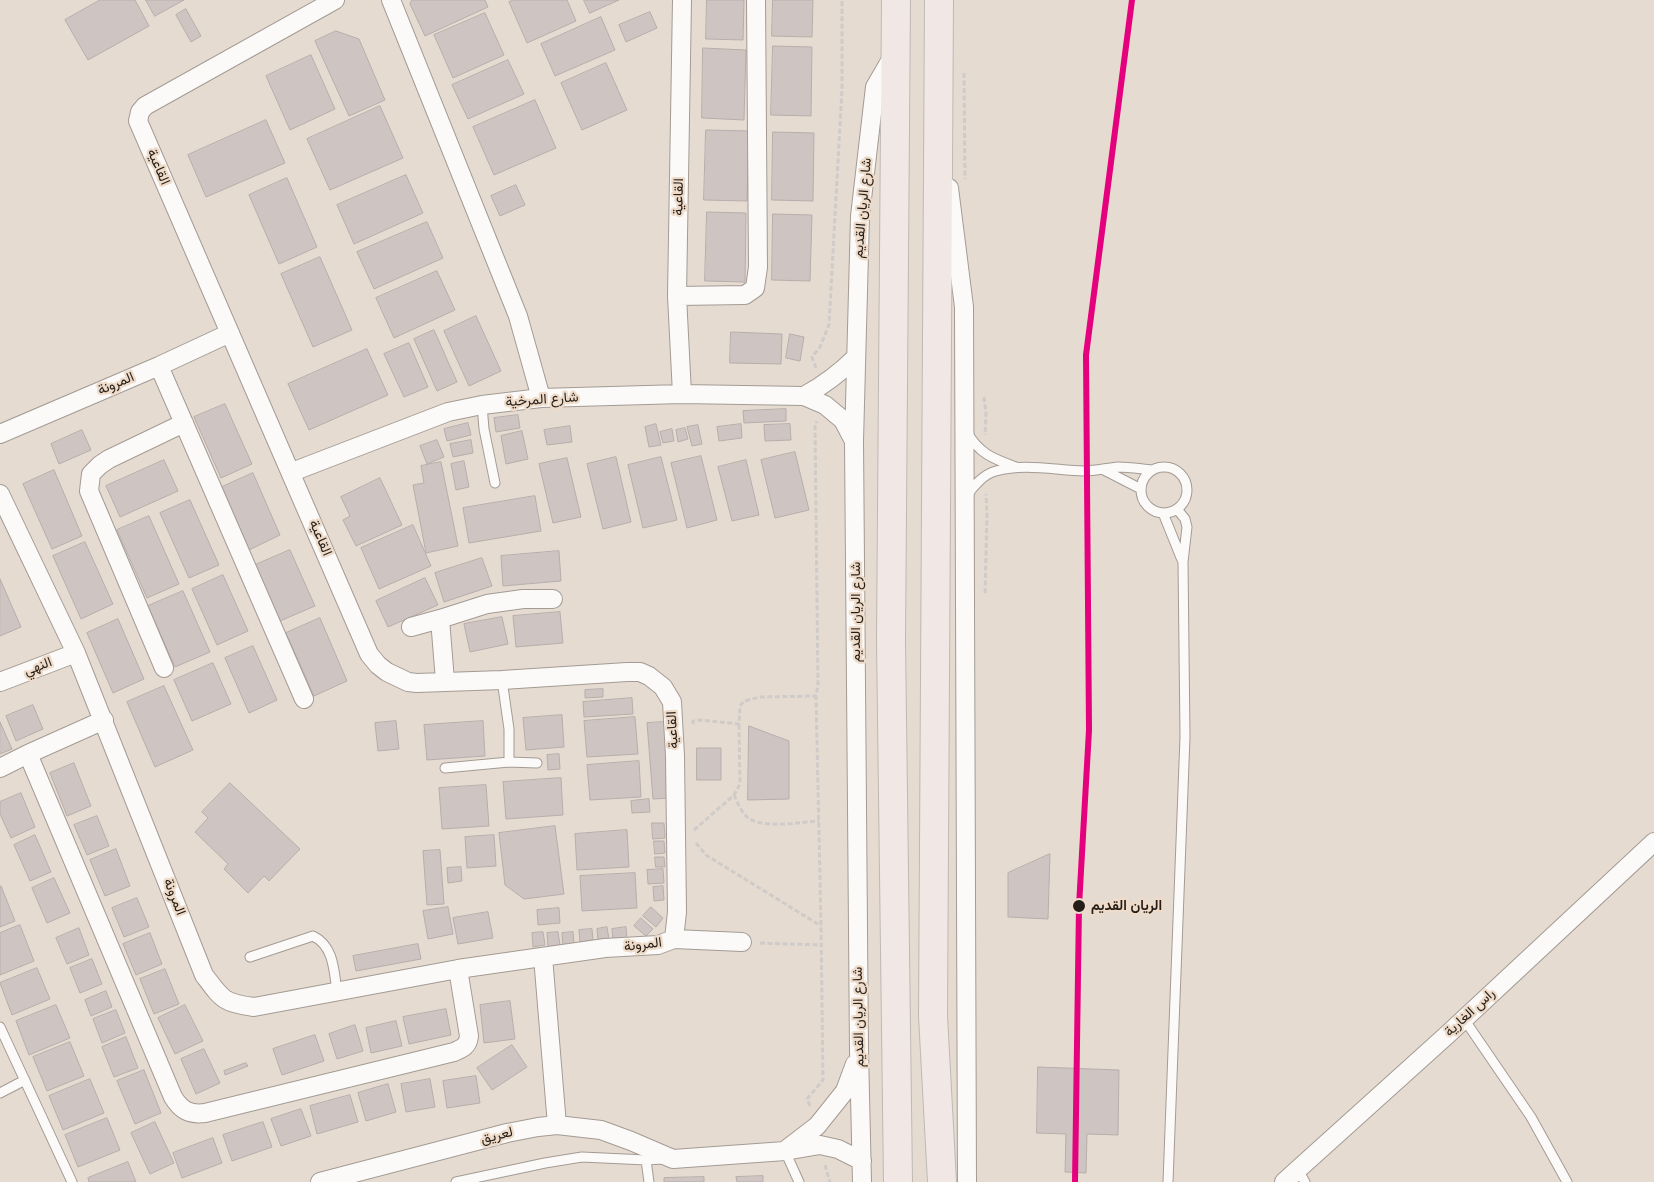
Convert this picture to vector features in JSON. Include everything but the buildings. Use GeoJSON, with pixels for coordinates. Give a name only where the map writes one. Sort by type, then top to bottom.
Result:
{"type":"FeatureCollection","features":[{"type":"Feature","properties":{"kind":"highway","name":"شارع الريان القديم"},"geometry":{"type":"LineString","coordinates":[[896,0],[891,640],[898,1182]]}},
{"type":"Feature","properties":{"kind":"highway"},"geometry":{"type":"LineString","coordinates":[[939,0],[934,1016],[942,1182]]}},
{"type":"Feature","properties":{"kind":"street","name":"القاعية"},"geometry":{"type":"LineString","coordinates":[[334,0],[145,106],[138,117],[138,121],[370,654],[378,665],[387,672],[408,682],[502,680],[640,672],[649,676],[663,687],[672,702],[674,747],[677,912],[674,939]]}},
{"type":"Feature","properties":{"kind":"street"},"geometry":{"type":"LineString","coordinates":[[391,0],[518,316],[541,398]]}},
{"type":"Feature","properties":{"kind":"street","name":"القاعية"},"geometry":{"type":"LineString","coordinates":[[682,0],[677,296],[682,394]]}},
{"type":"Feature","properties":{"kind":"street"},"geometry":{"type":"LineString","coordinates":[[677,296],[745,295],[755,288],[758,266],[756,0]]}},
{"type":"Feature","properties":{"kind":"street","name":"شارع الريان القديم"},"geometry":{"type":"LineString","coordinates":[[862,1182],[859,1050],[854,441],[860,216],[875,87],[897,49]]}},
{"type":"Feature","properties":{"kind":"street"},"geometry":{"type":"LineString","coordinates":[[938,101],[964,307],[966,1182]]}},
{"type":"Feature","properties":{"kind":"street","name":"المرونة"},"geometry":{"type":"LineString","coordinates":[[0,434],[160,366],[230,333]]}},
{"type":"Feature","properties":{"kind":"street","name":"شارع المرخية"},"geometry":{"type":"LineString","coordinates":[[804,396],[823,386],[856,357]]}},
{"type":"Feature","properties":{"kind":"street"},"geometry":{"type":"LineString","coordinates":[[160,366],[304,699]]}},
{"type":"Feature","properties":{"kind":"street","name":"شارع المرخية"},"geometry":{"type":"LineString","coordinates":[[292,472],[448,412],[482,405],[541,398],[682,394],[804,396],[826,405],[843,420],[854,441]]}},
{"type":"Feature","properties":{"kind":"street"},"geometry":{"type":"LineString","coordinates":[[164,668],[89,491],[89,483],[94,469],[109,458],[184,423]]}},
{"type":"Feature","properties":{"kind":"street","name":"المرونة"},"geometry":{"type":"LineString","coordinates":[[0,494],[76,653],[204,975],[214,989],[232,1004],[254,1007],[458,970],[606,948],[658,945],[674,939],[742,942]]}},
{"type":"Feature","properties":{"kind":"street"},"geometry":{"type":"LineString","coordinates":[[411,627],[487,604],[522,599],[553,599]]}},
{"type":"Feature","properties":{"kind":"street"},"geometry":{"type":"LineString","coordinates":[[440,619],[446,681]]}},
{"type":"Feature","properties":{"kind":"street","name":"النهي"},"geometry":{"type":"LineString","coordinates":[[0,682],[76,653]]}},
{"type":"Feature","properties":{"kind":"street"},"geometry":{"type":"LineString","coordinates":[[0,768],[104,720]]}},
{"type":"Feature","properties":{"kind":"street"},"geometry":{"type":"LineString","coordinates":[[28,754],[173,1097],[179,1106],[188,1112],[196,1114],[205,1113],[464,1048],[469,1036],[458,970]]}},
{"type":"Feature","properties":{"kind":"street","name":"راس الغارية"},"geometry":{"type":"LineString","coordinates":[[1284,1182],[1301,1176],[1464,1019],[1654,842]]}},
{"type":"Feature","properties":{"kind":"street"},"geometry":{"type":"LineString","coordinates":[[543,957],[557,1125]]}},
{"type":"Feature","properties":{"kind":"street"},"geometry":{"type":"LineString","coordinates":[[785,1151],[817,1126],[845,1091],[859,1050]]}},
{"type":"Feature","properties":{"kind":"street","name":"لعريق"},"geometry":{"type":"LineString","coordinates":[[320,1182],[507,1133],[557,1125],[601,1130],[673,1159],[785,1151],[820,1146],[838,1149],[862,1162]]}},
{"type":"Feature","properties":{"kind":"lane"},"geometry":{"type":"LineString","coordinates":[[482,405],[484,429],[496,483]]}},
{"type":"Feature","properties":{"kind":"lane"},"geometry":{"type":"LineString","coordinates":[[965,427],[973,441],[984,453],[994,460],[1019,468]]}},
{"type":"Feature","properties":{"kind":"lane"},"geometry":{"type":"LineString","coordinates":[[965,500],[977,484],[995,471],[1019,468],[1104,470],[1117,467],[1152,470],[1167,468],[1181,475],[1187,489],[1186,497],[1177,509],[1171,512],[1156,512],[1145,503],[1141,489],[1146,475],[1152,470]]}},
{"type":"Feature","properties":{"kind":"lane"},"geometry":{"type":"LineString","coordinates":[[1104,470],[1141,489]]}},
{"type":"Feature","properties":{"kind":"lane"},"geometry":{"type":"LineString","coordinates":[[1168,1182],[1185,737],[1183,562],[1187,527],[1177,509]]}},
{"type":"Feature","properties":{"kind":"lane"},"geometry":{"type":"LineString","coordinates":[[1163,513],[1183,562]]}},
{"type":"Feature","properties":{"kind":"lane"},"geometry":{"type":"LineString","coordinates":[[502,680],[509,728],[509,762]]}},
{"type":"Feature","properties":{"kind":"lane"},"geometry":{"type":"LineString","coordinates":[[445,768],[509,762],[537,762]]}},
{"type":"Feature","properties":{"kind":"lane"},"geometry":{"type":"LineString","coordinates":[[250,957],[313,936],[321,940],[331,955],[337,992]]}},
{"type":"Feature","properties":{"kind":"lane"},"geometry":{"type":"LineString","coordinates":[[1464,1019],[1531,1117],[1567,1182]]}},
{"type":"Feature","properties":{"kind":"lane"},"geometry":{"type":"LineString","coordinates":[[0,1027],[72,1182]]}},
{"type":"Feature","properties":{"kind":"lane"},"geometry":{"type":"LineString","coordinates":[[0,1093],[25,1080]]}},
{"type":"Feature","properties":{"kind":"lane"},"geometry":{"type":"LineString","coordinates":[[785,1151],[799,1182]]}},
{"type":"Feature","properties":{"kind":"lane","name":"لعريق"},"geometry":{"type":"LineString","coordinates":[[456,1182],[582,1157],[646,1160],[673,1159]]}},
{"type":"Feature","properties":{"kind":"lane"},"geometry":{"type":"LineString","coordinates":[[646,1160],[649,1182]]}},
{"type":"Feature","properties":{"kind":"path"},"geometry":{"type":"LineString","coordinates":[[823,386],[812,357],[820,348],[829,325],[842,89],[842,0]]}},
{"type":"Feature","properties":{"kind":"path"},"geometry":{"type":"LineString","coordinates":[[817,1126],[807,1099],[823,1080],[816,696],[818,685],[814,427],[826,405]]}},
{"type":"Feature","properties":{"kind":"path"},"geometry":{"type":"LineString","coordinates":[[692,823],[691,832],[734,796],[740,784],[739,724],[740,706],[744,700],[760,697],[816,696]]}},
{"type":"Feature","properties":{"kind":"path"},"geometry":{"type":"LineString","coordinates":[[692,726],[693,721],[698,720],[739,724]]}},
{"type":"Feature","properties":{"kind":"path"},"geometry":{"type":"LineString","coordinates":[[734,796],[746,816],[756,822],[765,824],[819,822]]}},
{"type":"Feature","properties":{"kind":"path"},"geometry":{"type":"LineString","coordinates":[[694,839],[706,855],[821,926]]}},
{"type":"Feature","properties":{"kind":"path"},"geometry":{"type":"LineString","coordinates":[[742,942],[822,945]]}},
{"type":"Feature","properties":{"kind":"path"},"geometry":{"type":"LineString","coordinates":[[820,1146],[830,1182]]}},
{"type":"Feature","properties":{"kind":"transit line"},"geometry":{"type":"LineString","coordinates":[[1075,1182],[1079,906],[1089,730],[1086,355],[1132,0]]}},
{"type":"Feature","properties":{"kind":"place","name":"الريان القديم"},"geometry":{"type":"Point","coordinates":[1079,906]}}]}
